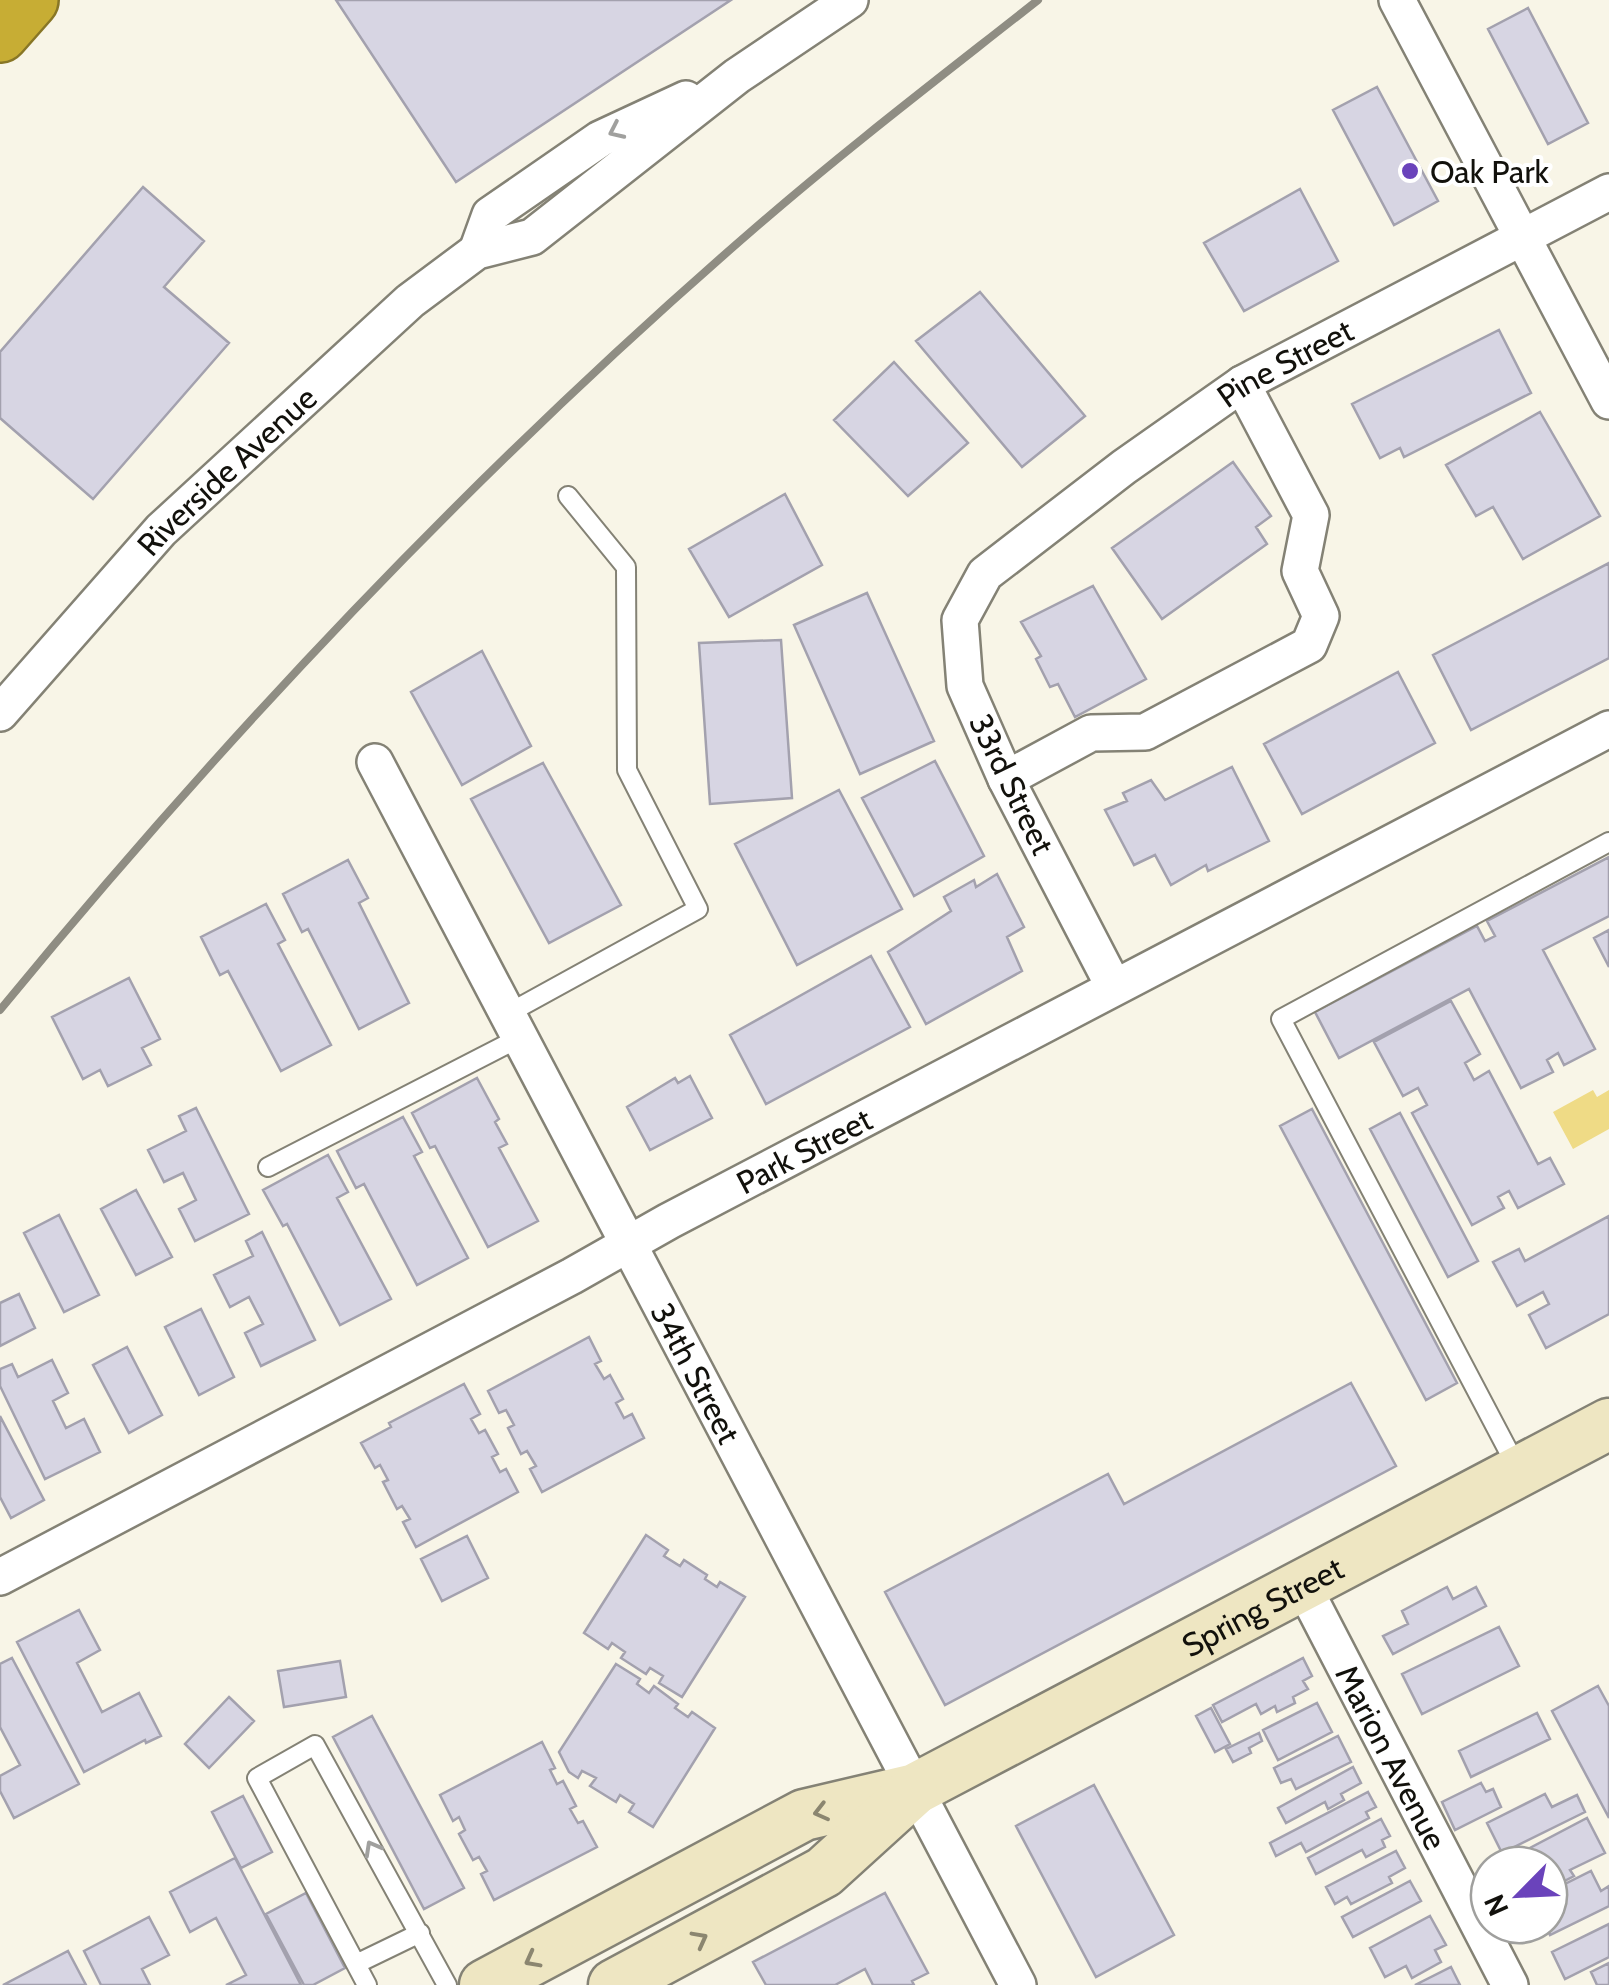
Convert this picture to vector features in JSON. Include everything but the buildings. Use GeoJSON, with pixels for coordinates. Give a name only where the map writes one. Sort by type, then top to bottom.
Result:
{"type":"FeatureCollection","features":[{"type":"Feature","properties":{"kind":"highway"},"geometry":{"type":"LineString","coordinates":[[0,34],[30,0]]}},
{"type":"Feature","properties":{"kind":"main road","name":"Spring Street"},"geometry":{"type":"LineString","coordinates":[[614,1985],[824,1872],[916,1789],[1609,1424]]}},
{"type":"Feature","properties":{"kind":"main road","name":"Spring Street"},"geometry":{"type":"LineString","coordinates":[[485,1985],[804,1815],[916,1789]]}},
{"type":"Feature","properties":{"kind":"street","name":"Riverside Avenue"},"geometry":{"type":"LineString","coordinates":[[0,713],[161,530],[410,301],[477,250],[532,237],[737,76],[850,0]]}},
{"type":"Feature","properties":{"kind":"street"},"geometry":{"type":"LineString","coordinates":[[1397,0],[1609,401]]}},
{"type":"Feature","properties":{"kind":"street","name":"Pine Street"},"geometry":{"type":"LineString","coordinates":[[985,574],[1124,467],[1242,384],[1609,192]]}},
{"type":"Feature","properties":{"kind":"street"},"geometry":{"type":"LineString","coordinates":[[1006,779],[1091,733],[1145,732],[1309,645],[1321,616],[1300,570],[1311,515],[1242,384]]}},
{"type":"Feature","properties":{"kind":"street","name":"33rd Street"},"geometry":{"type":"LineString","coordinates":[[985,574],[960,620],[965,686],[1006,779],[1114,987]]}},
{"type":"Feature","properties":{"kind":"street","name":"Park Street"},"geometry":{"type":"LineString","coordinates":[[0,1577],[1609,729]]}},
{"type":"Feature","properties":{"kind":"street","name":"34th Street"},"geometry":{"type":"LineString","coordinates":[[375,762],[1018,1985]]}},
{"type":"Feature","properties":{"kind":"street","name":"Marion Avenue"},"geometry":{"type":"LineString","coordinates":[[1302,1584],[1510,1985]]}},
{"type":"Feature","properties":{"kind":"lane"},"geometry":{"type":"LineString","coordinates":[[268,1167],[513,1026],[698,909],[627,770],[626,567],[568,496]]}},
{"type":"Feature","properties":{"kind":"lane"},"geometry":{"type":"LineString","coordinates":[[1519,1471],[1281,1018],[1609,842]]}},
{"type":"Feature","properties":{"kind":"lane"},"geometry":{"type":"LineString","coordinates":[[367,1985],[257,1778],[316,1746],[447,1985]]}},
{"type":"Feature","properties":{"kind":"lane"},"geometry":{"type":"LineString","coordinates":[[356,1964],[420,1933]]}},
{"type":"Feature","properties":{"kind":"shaded area"},"geometry":{"type":"Polygon","coordinates":[[[1593,1090],[1597,1097],[1609,1090],[1609,1129],[1573,1149],[1553,1112],[1593,1090]]]}},
{"type":"Feature","properties":{"kind":"railway"},"geometry":{"type":"LineString","coordinates":[[0,1010],[176,803],[456,506],[653,318],[789,199],[1038,0]]}},
{"type":"Feature","properties":{"kind":"place","name":"Oak Park"},"geometry":{"type":"Point","coordinates":[1410,171]}}]}
